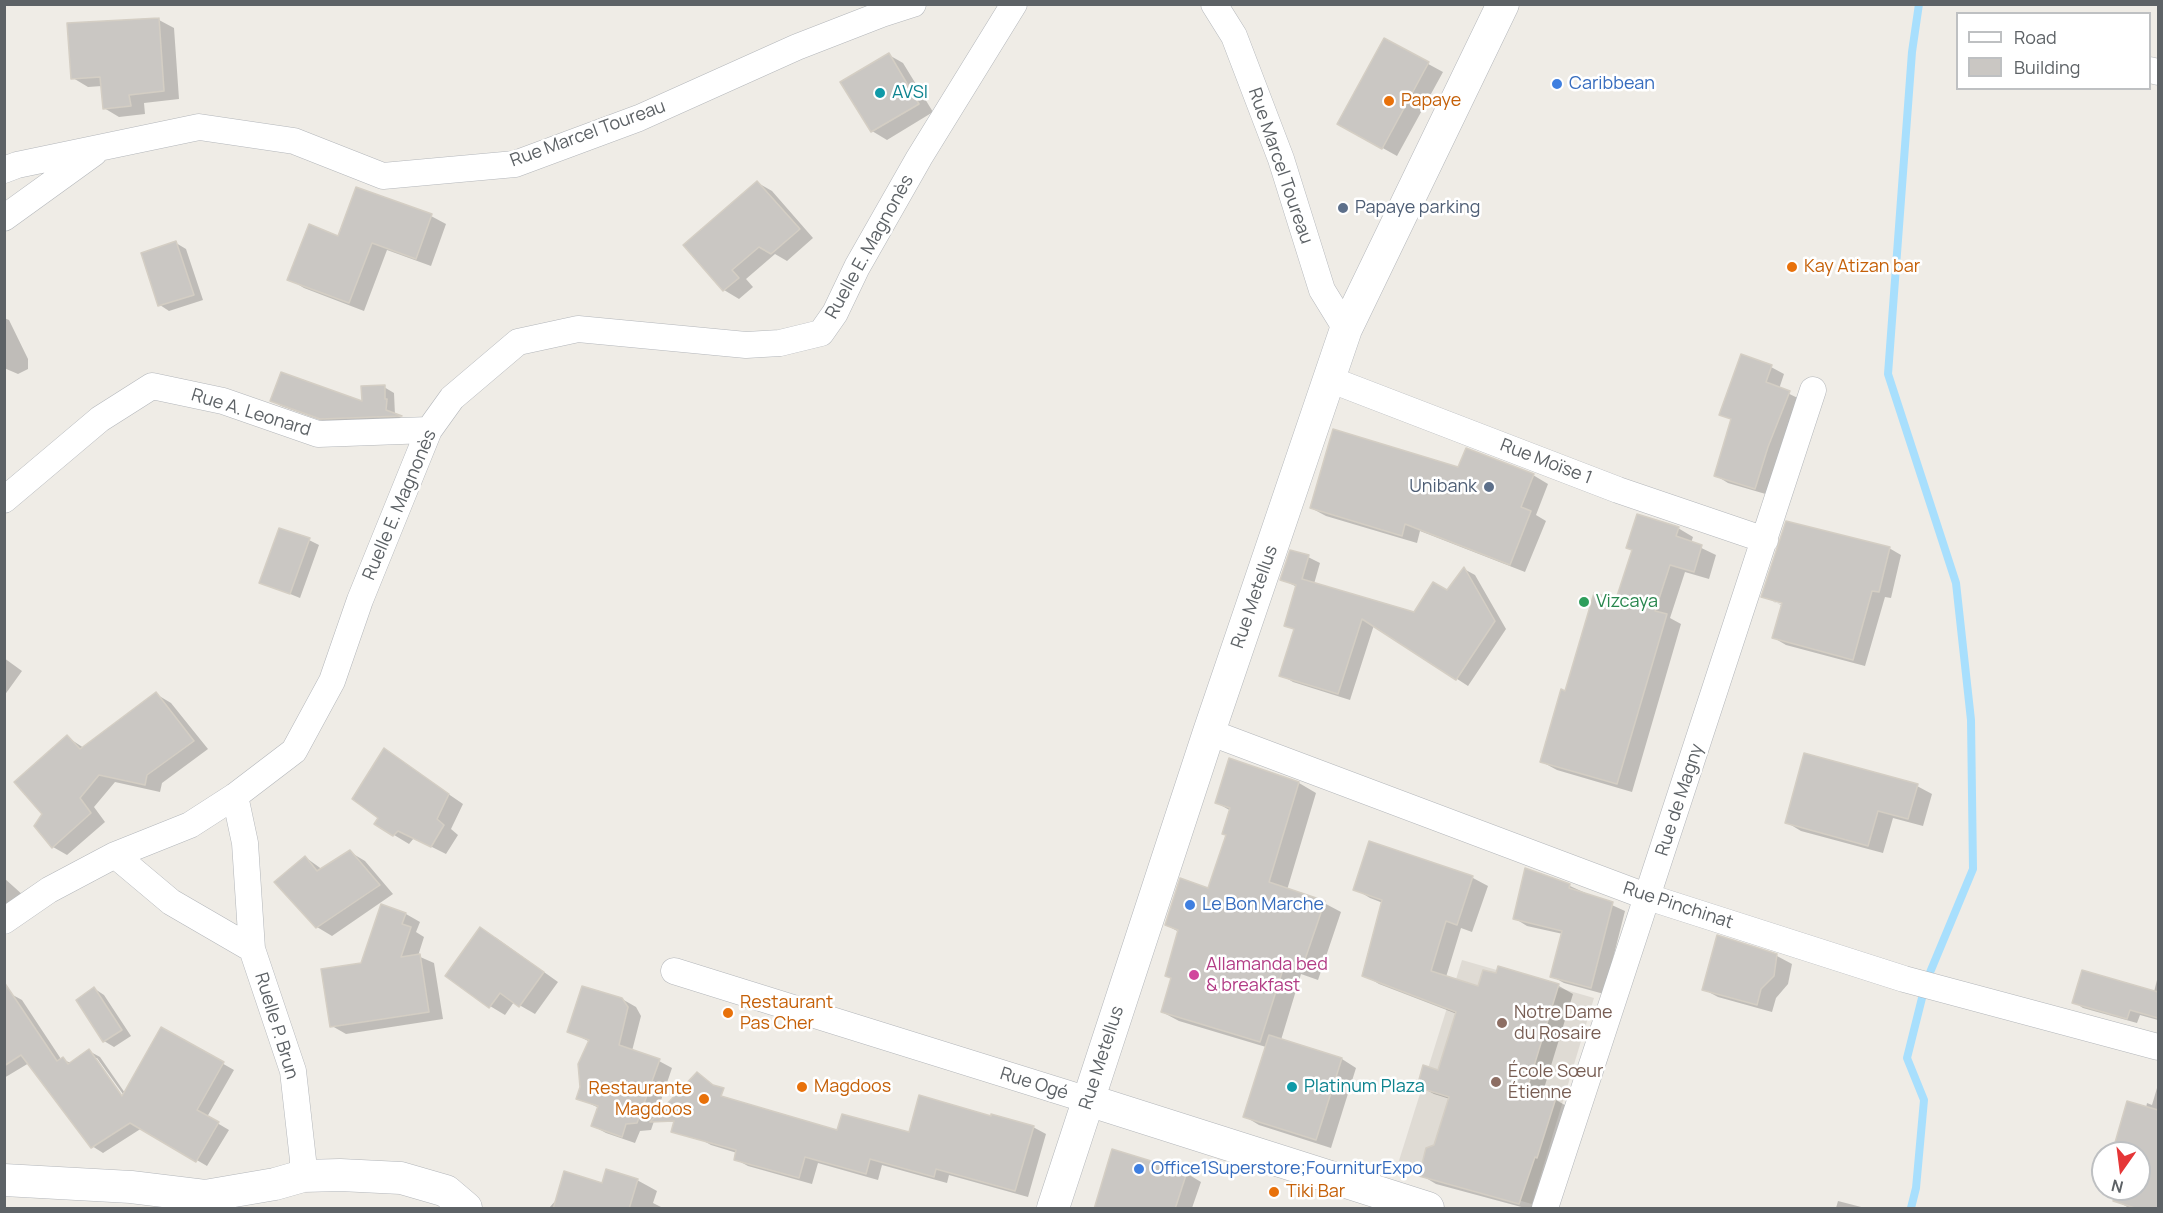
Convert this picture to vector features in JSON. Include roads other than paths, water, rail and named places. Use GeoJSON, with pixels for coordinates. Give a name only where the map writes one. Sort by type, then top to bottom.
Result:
{"type":"FeatureCollection","features":[{"type":"Feature","properties":{"kind":"street","name":"Rue Marcel Toureau"},"geometry":{"type":"LineString","coordinates":[[4,170],[16,165],[199,127],[294,141],[383,176],[515,164],[639,118],[797,47],[913,4]]}},
{"type":"Feature","properties":{"kind":"street","name":"Ruelle E. Magnonès"},"geometry":{"type":"LineString","coordinates":[[4,921],[49,890],[115,855],[190,825],[235,796],[294,751],[332,681],[360,600],[429,430],[452,398],[518,342],[578,328],[746,345],[780,343],[821,333],[835,313],[857,267],[919,158],[1014,4]]}},
{"type":"Feature","properties":{"kind":"street","name":"Rue Marcel Toureau"},"geometry":{"type":"LineString","coordinates":[[1214,4],[1234,36],[1281,159],[1322,290],[1346,328]]}},
{"type":"Feature","properties":{"kind":"street","name":"Rue Metellus"},"geometry":{"type":"LineString","coordinates":[[1053,1209],[1209,732],[1346,328],[1503,4]]}},
{"type":"Feature","properties":{"kind":"street"},"geometry":{"type":"LineString","coordinates":[[4,218],[102,148]]}},
{"type":"Feature","properties":{"kind":"street","name":"Rue Moïse 1"},"geometry":{"type":"LineString","coordinates":[[1329,379],[1617,490],[1765,540]]}},
{"type":"Feature","properties":{"kind":"street","name":"Rue A. Leonard"},"geometry":{"type":"LineString","coordinates":[[4,500],[100,418],[152,386],[223,401],[318,434],[429,430]]}},
{"type":"Feature","properties":{"kind":"street","name":"Rue de Magny"},"geometry":{"type":"LineString","coordinates":[[1545,1209],[1813,390]]}},
{"type":"Feature","properties":{"kind":"street","name":"Rue Pinchinat"},"geometry":{"type":"LineString","coordinates":[[1209,732],[1648,897],[1904,979],[2158,1047]]}},
{"type":"Feature","properties":{"kind":"street","name":"Ruelle P. Brun"},"geometry":{"type":"LineString","coordinates":[[235,796],[245,843],[252,949],[293,1071],[303,1176]]}},
{"type":"Feature","properties":{"kind":"street","name":"Ruelle P. Brun"},"geometry":{"type":"LineString","coordinates":[[115,855],[171,902],[252,949]]}},
{"type":"Feature","properties":{"kind":"street","name":"Rue Ogé"},"geometry":{"type":"LineString","coordinates":[[674,971],[1428,1209]]}},
{"type":"Feature","properties":{"kind":"street"},"geometry":{"type":"LineString","coordinates":[[4,1180],[131,1187],[205,1196],[275,1184],[303,1176],[401,1178],[446,1191],[466,1209]]}},
{"type":"Feature","properties":{"kind":"waterway"},"geometry":{"type":"LineString","coordinates":[[1911,1208],[1916,1188],[1924,1100],[1907,1058],[1926,982],[1973,869],[1971,720],[1956,583],[1888,374],[1912,52],[1919,4]]}},
{"type":"Feature","properties":{"kind":"place","name":"Caribbean"},"geometry":{"type":"Point","coordinates":[1557,84]}},
{"type":"Feature","properties":{"kind":"place","name":"AVSI"},"geometry":{"type":"Point","coordinates":[880,93]}},
{"type":"Feature","properties":{"kind":"place","name":"Papaye"},"geometry":{"type":"Point","coordinates":[1389,101]}},
{"type":"Feature","properties":{"kind":"place","name":"Papaye parking"},"geometry":{"type":"Point","coordinates":[1343,208]}},
{"type":"Feature","properties":{"kind":"place","name":"Kay Atizan bar"},"geometry":{"type":"Point","coordinates":[1792,267]}},
{"type":"Feature","properties":{"kind":"place","name":"Unibank"},"geometry":{"type":"Point","coordinates":[1489,487]}},
{"type":"Feature","properties":{"kind":"place","name":"Vizcaya"},"geometry":{"type":"Point","coordinates":[1584,602]}},
{"type":"Feature","properties":{"kind":"place","name":"Le Bon Marche"},"geometry":{"type":"Point","coordinates":[1190,905]}},
{"type":"Feature","properties":{"kind":"place","name":"Allamanda bed & breakfast"},"geometry":{"type":"Point","coordinates":[1194,975]}},
{"type":"Feature","properties":{"kind":"place","name":"Restaurant Pas Cher"},"geometry":{"type":"Point","coordinates":[728,1013]}},
{"type":"Feature","properties":{"kind":"place","name":"Notre Dame du Rosaire"},"geometry":{"type":"Point","coordinates":[1502,1023]}},
{"type":"Feature","properties":{"kind":"place","name":"École Sœur Étienne"},"geometry":{"type":"Point","coordinates":[1496,1082]}},
{"type":"Feature","properties":{"kind":"place","name":"Magdoos"},"geometry":{"type":"Point","coordinates":[802,1087]}},
{"type":"Feature","properties":{"kind":"place","name":"Platinum Plaza"},"geometry":{"type":"Point","coordinates":[1292,1087]}},
{"type":"Feature","properties":{"kind":"place","name":"Restaurante Magdoos"},"geometry":{"type":"Point","coordinates":[704,1099]}},
{"type":"Feature","properties":{"kind":"place","name":"Office1Superstore;FourniturExpo"},"geometry":{"type":"Point","coordinates":[1139,1169]}},
{"type":"Feature","properties":{"kind":"place","name":"Tiki Bar"},"geometry":{"type":"Point","coordinates":[1274,1192]}}]}
